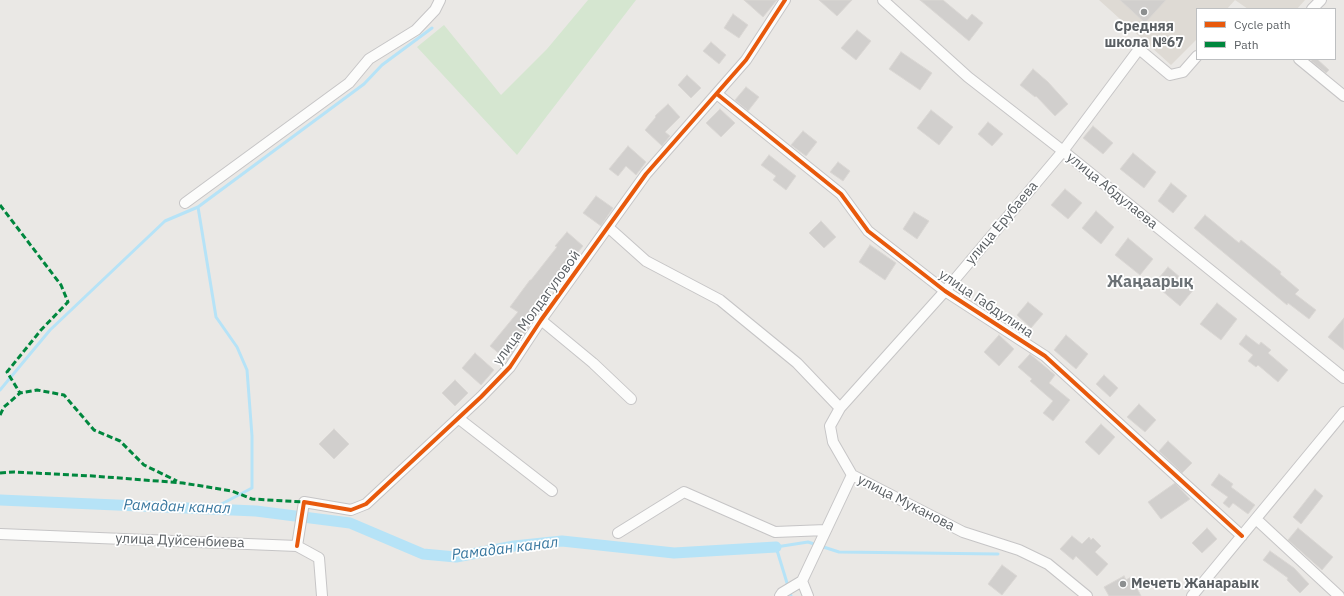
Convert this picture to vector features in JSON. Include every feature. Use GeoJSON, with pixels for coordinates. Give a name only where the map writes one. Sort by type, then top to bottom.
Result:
{"type":"FeatureCollection","features":[{"type":"Feature","properties":{"kind":"street"},"geometry":{"type":"LineString","coordinates":[[185,203],[348,83],[369,59],[416,30],[435,10],[440,0]]}},
{"type":"Feature","properties":{"kind":"street","name":"улица Молдагуловой"},"geometry":{"type":"LineString","coordinates":[[297,546],[304,502],[351,510],[366,504],[510,367],[541,320],[646,174],[746,60],[785,0]]}},
{"type":"Feature","properties":{"kind":"street","name":"улица Абдулаева"},"geometry":{"type":"LineString","coordinates":[[883,0],[968,77],[1344,378]]}},
{"type":"Feature","properties":{"kind":"street"},"geometry":{"type":"LineString","coordinates":[[1313,8],[1321,0]]}},
{"type":"Feature","properties":{"kind":"street","name":"улица Ерубаева"},"geometry":{"type":"LineString","coordinates":[[852,475],[833,442],[830,426],[840,408],[945,291],[1062,151],[1139,49],[1170,75],[1183,72],[1196,57]]}},
{"type":"Feature","properties":{"kind":"street"},"geometry":{"type":"LineString","coordinates":[[1300,60],[1344,96]]}},
{"type":"Feature","properties":{"kind":"street","name":"улица Габдулина"},"geometry":{"type":"LineString","coordinates":[[717,94],[841,194],[868,231],[945,291],[1046,356],[1242,536]]}},
{"type":"Feature","properties":{"kind":"street"},"geometry":{"type":"LineString","coordinates":[[608,227],[646,261],[720,300],[798,363],[840,408]]}},
{"type":"Feature","properties":{"kind":"street"},"geometry":{"type":"LineString","coordinates":[[541,320],[593,363],[631,399]]}},
{"type":"Feature","properties":{"kind":"street"},"geometry":{"type":"LineString","coordinates":[[1192,596],[1344,412]]}},
{"type":"Feature","properties":{"kind":"street"},"geometry":{"type":"LineString","coordinates":[[458,418],[552,491]]}},
{"type":"Feature","properties":{"kind":"street","name":"улица Муканова"},"geometry":{"type":"LineString","coordinates":[[802,581],[852,475],[963,532],[1019,550],[1048,564],[1086,596]]}},
{"type":"Feature","properties":{"kind":"street"},"geometry":{"type":"LineString","coordinates":[[618,533],[684,492],[775,532],[826,530]]}},
{"type":"Feature","properties":{"kind":"street"},"geometry":{"type":"LineString","coordinates":[[1256,519],[1339,596]]}},
{"type":"Feature","properties":{"kind":"street","name":"улица Дуйсенбиева"},"geometry":{"type":"LineString","coordinates":[[0,534],[297,546],[319,558],[322,596]]}},
{"type":"Feature","properties":{"kind":"street"},"geometry":{"type":"LineString","coordinates":[[780,596],[782,593],[802,581],[808,596]]}},
{"type":"Feature","properties":{"kind":"shaded area"},"geometry":{"type":"Polygon","coordinates":[[[1099,0],[1235,0],[1228,8],[1196,8],[1196,40],[1171,65],[1099,0]]]}},
{"type":"Feature","properties":{"kind":"shaded area"},"geometry":{"type":"Polygon","coordinates":[[[1235,0],[1305,0],[1298,8],[1247,8],[1235,0]]]}},
{"type":"Feature","properties":{"kind":"green space"},"geometry":{"type":"Polygon","coordinates":[[[588,0],[636,0],[517,155],[417,47],[444,25],[501,95],[547,49],[588,0]]]}},
{"type":"Feature","properties":{"kind":"building"},"geometry":{"type":"Polygon","coordinates":[[[744,0],[777,0],[763,17],[744,0]]]}},
{"type":"Feature","properties":{"kind":"building"},"geometry":{"type":"Polygon","coordinates":[[[819,0],[852,0],[837,16],[819,0]]]}},
{"type":"Feature","properties":{"kind":"building"},"geometry":{"type":"Polygon","coordinates":[[[920,0],[943,0],[967,20],[972,14],[983,23],[969,41],[920,0]]]}},
{"type":"Feature","properties":{"kind":"building","name":"Средняя школа №67"},"geometry":{"type":"Polygon","coordinates":[[[1120,0],[1166,0],[1145,23],[1120,0]]]}},
{"type":"Feature","properties":{"kind":"building"},"geometry":{"type":"Polygon","coordinates":[[[733,14],[748,25],[739,38],[724,28],[733,14]]]}},
{"type":"Feature","properties":{"kind":"building"},"geometry":{"type":"Polygon","coordinates":[[[857,30],[871,41],[856,60],[841,48],[857,30]]]}},
{"type":"Feature","properties":{"kind":"building"},"geometry":{"type":"Polygon","coordinates":[[[711,42],[726,55],[719,64],[703,51],[711,42]]]}},
{"type":"Feature","properties":{"kind":"building"},"geometry":{"type":"Polygon","coordinates":[[[901,52],[932,73],[920,90],[889,69],[901,52]]]}},
{"type":"Feature","properties":{"kind":"building"},"geometry":{"type":"Polygon","coordinates":[[[1318,60],[1329,70],[1326,73],[1311,61],[1318,60]]]}},
{"type":"Feature","properties":{"kind":"building"},"geometry":{"type":"Polygon","coordinates":[[[1033,69],[1048,82],[1068,104],[1055,116],[1036,96],[1035,97],[1020,85],[1033,69]]]}},
{"type":"Feature","properties":{"kind":"building"},"geometry":{"type":"Polygon","coordinates":[[[687,75],[701,88],[691,98],[678,85],[687,75]]]}},
{"type":"Feature","properties":{"kind":"building"},"geometry":{"type":"Polygon","coordinates":[[[746,87],[759,97],[748,111],[735,100],[746,87]]]}},
{"type":"Feature","properties":{"kind":"building"},"geometry":{"type":"Polygon","coordinates":[[[668,104],[680,117],[665,132],[670,136],[662,146],[645,130],[656,117],[655,116],[668,104]]]}},
{"type":"Feature","properties":{"kind":"building"},"geometry":{"type":"Polygon","coordinates":[[[720,109],[735,123],[721,137],[706,123],[720,109]]]}},
{"type":"Feature","properties":{"kind":"building"},"geometry":{"type":"Polygon","coordinates":[[[931,110],[953,127],[939,145],[917,128],[931,110]]]}},
{"type":"Feature","properties":{"kind":"building"},"geometry":{"type":"Polygon","coordinates":[[[988,122],[1003,134],[992,146],[978,134],[988,122]]]}},
{"type":"Feature","properties":{"kind":"building"},"geometry":{"type":"Polygon","coordinates":[[[1093,126],[1113,143],[1103,154],[1083,138],[1093,126]]]}},
{"type":"Feature","properties":{"kind":"building"},"geometry":{"type":"Polygon","coordinates":[[[803,131],[817,142],[806,156],[791,145],[803,131]]]}},
{"type":"Feature","properties":{"kind":"building"},"geometry":{"type":"Polygon","coordinates":[[[628,146],[646,162],[636,175],[626,166],[618,176],[609,169],[628,146]]]}},
{"type":"Feature","properties":{"kind":"building"},"geometry":{"type":"Polygon","coordinates":[[[1133,153],[1156,172],[1144,188],[1120,169],[1133,153]]]}},
{"type":"Feature","properties":{"kind":"building"},"geometry":{"type":"Polygon","coordinates":[[[769,155],[796,176],[786,190],[773,180],[776,176],[761,165],[769,155]]]}},
{"type":"Feature","properties":{"kind":"building"},"geometry":{"type":"Polygon","coordinates":[[[838,162],[850,171],[843,181],[830,172],[838,162]]]}},
{"type":"Feature","properties":{"kind":"building"},"geometry":{"type":"Polygon","coordinates":[[[1171,183],[1187,196],[1173,213],[1158,201],[1171,183]]]}},
{"type":"Feature","properties":{"kind":"building"},"geometry":{"type":"Polygon","coordinates":[[[1065,189],[1082,203],[1068,219],[1051,205],[1065,189]]]}},
{"type":"Feature","properties":{"kind":"building"},"geometry":{"type":"Polygon","coordinates":[[[596,196],[613,208],[601,226],[583,213],[596,196]]]}},
{"type":"Feature","properties":{"kind":"building"},"geometry":{"type":"Polygon","coordinates":[[[1096,211],[1114,227],[1101,244],[1082,228],[1096,211]]]}},
{"type":"Feature","properties":{"kind":"building"},"geometry":{"type":"Polygon","coordinates":[[[914,212],[929,221],[917,239],[903,229],[914,212]]]}},
{"type":"Feature","properties":{"kind":"building"},"geometry":{"type":"Polygon","coordinates":[[[1205,215],[1239,243],[1241,240],[1281,272],[1280,274],[1299,290],[1295,294],[1316,310],[1309,319],[1288,303],[1287,305],[1194,228],[1205,215]]]}},
{"type":"Feature","properties":{"kind":"building"},"geometry":{"type":"Polygon","coordinates":[[[821,221],[836,237],[824,248],[809,233],[821,221]]]}},
{"type":"Feature","properties":{"kind":"building"},"geometry":{"type":"Polygon","coordinates":[[[567,232],[583,246],[546,291],[551,295],[507,360],[490,346],[518,312],[510,307],[567,232]]]}},
{"type":"Feature","properties":{"kind":"building"},"geometry":{"type":"Polygon","coordinates":[[[1128,238],[1153,259],[1140,275],[1115,255],[1128,238]]]}},
{"type":"Feature","properties":{"kind":"building"},"geometry":{"type":"Polygon","coordinates":[[[870,245],[896,263],[885,280],[859,262],[870,245]]]}},
{"type":"Feature","properties":{"kind":"building"},"geometry":{"type":"Polygon","coordinates":[[[1168,267],[1194,289],[1180,306],[1154,284],[1168,267]]]}},
{"type":"Feature","properties":{"kind":"building"},"geometry":{"type":"Polygon","coordinates":[[[1028,302],[1043,314],[1031,328],[1017,315],[1028,302]]]}},
{"type":"Feature","properties":{"kind":"building"},"geometry":{"type":"Polygon","coordinates":[[[1217,303],[1237,319],[1221,340],[1200,324],[1217,303]]]}},
{"type":"Feature","properties":{"kind":"building"},"geometry":{"type":"Polygon","coordinates":[[[1344,318],[1344,350],[1328,337],[1344,318]]]}},
{"type":"Feature","properties":{"kind":"building"},"geometry":{"type":"Polygon","coordinates":[[[999,335],[1014,349],[999,366],[984,352],[999,335]]]}},
{"type":"Feature","properties":{"kind":"building"},"geometry":{"type":"Polygon","coordinates":[[[1066,335],[1088,354],[1076,369],[1054,350],[1066,335]]]}},
{"type":"Feature","properties":{"kind":"building"},"geometry":{"type":"Polygon","coordinates":[[[1246,335],[1259,345],[1261,342],[1271,350],[1268,353],[1288,370],[1278,382],[1258,365],[1256,367],[1248,361],[1253,355],[1239,344],[1246,335]]]}},
{"type":"Feature","properties":{"kind":"building"},"geometry":{"type":"Polygon","coordinates":[[[475,353],[494,370],[481,385],[462,368],[475,353]]]}},
{"type":"Feature","properties":{"kind":"building"},"geometry":{"type":"Polygon","coordinates":[[[1030,354],[1055,375],[1049,383],[1070,400],[1053,421],[1043,413],[1053,401],[1030,381],[1032,379],[1018,367],[1030,354]]]}},
{"type":"Feature","properties":{"kind":"building"},"geometry":{"type":"Polygon","coordinates":[[[1104,375],[1118,388],[1110,397],[1096,384],[1104,375]]]}},
{"type":"Feature","properties":{"kind":"building"},"geometry":{"type":"Polygon","coordinates":[[[455,380],[468,393],[455,406],[442,393],[455,380]]]}},
{"type":"Feature","properties":{"kind":"building"},"geometry":{"type":"Polygon","coordinates":[[[1139,404],[1156,420],[1145,432],[1127,417],[1139,404]]]}},
{"type":"Feature","properties":{"kind":"building"},"geometry":{"type":"Polygon","coordinates":[[[1101,424],[1115,437],[1099,455],[1085,442],[1101,424]]]}},
{"type":"Feature","properties":{"kind":"building"},"geometry":{"type":"Polygon","coordinates":[[[334,429],[349,444],[334,459],[319,444],[334,429]]]}},
{"type":"Feature","properties":{"kind":"building"},"geometry":{"type":"Polygon","coordinates":[[[1168,441],[1192,463],[1182,473],[1159,451],[1168,441]]]}},
{"type":"Feature","properties":{"kind":"building"},"geometry":{"type":"Polygon","coordinates":[[[1219,474],[1233,484],[1231,487],[1255,505],[1248,514],[1233,503],[1229,508],[1223,503],[1228,497],[1211,485],[1219,474]]]}},
{"type":"Feature","properties":{"kind":"building"},"geometry":{"type":"Polygon","coordinates":[[[1175,483],[1190,499],[1161,519],[1148,502],[1175,483]]]}},
{"type":"Feature","properties":{"kind":"building"},"geometry":{"type":"Polygon","coordinates":[[[1315,489],[1323,496],[1301,524],[1293,517],[1315,489]]]}},
{"type":"Feature","properties":{"kind":"building"},"geometry":{"type":"Polygon","coordinates":[[[1207,528],[1217,539],[1202,553],[1192,543],[1207,528]]]}},
{"type":"Feature","properties":{"kind":"building"},"geometry":{"type":"Polygon","coordinates":[[[1298,528],[1333,557],[1322,570],[1288,540],[1298,528]]]}},
{"type":"Feature","properties":{"kind":"building"},"geometry":{"type":"Polygon","coordinates":[[[1072,536],[1082,544],[1089,537],[1091,540],[1093,538],[1101,546],[1095,552],[1108,564],[1097,576],[1076,556],[1073,560],[1060,549],[1072,536]]]}},
{"type":"Feature","properties":{"kind":"building"},"geometry":{"type":"Polygon","coordinates":[[[1270,551],[1294,568],[1309,584],[1300,593],[1287,580],[1288,578],[1263,560],[1270,551]]]}},
{"type":"Feature","properties":{"kind":"building"},"geometry":{"type":"Polygon","coordinates":[[[1002,565],[1017,576],[1002,595],[988,584],[1002,565]]]}},
{"type":"Feature","properties":{"kind":"building","name":"Мечеть Жанараык"},"geometry":{"type":"Polygon","coordinates":[[[1124,576],[1126,580],[1131,577],[1141,596],[1109,596],[1104,587],[1124,576]]]}},
{"type":"Feature","properties":{"kind":"waterway"},"geometry":{"type":"LineString","coordinates":[[212,509],[252,488],[252,436],[247,370],[237,347],[216,317],[198,207],[364,84],[382,65],[432,28]]}},
{"type":"Feature","properties":{"kind":"waterway"},"geometry":{"type":"LineString","coordinates":[[0,390],[50,330],[165,221],[198,207]]}},
{"type":"Feature","properties":{"kind":"waterway","name":"Рамадан канал"},"geometry":{"type":"LineString","coordinates":[[0,500],[256,511],[350,523],[423,554],[456,557],[514,546],[562,541],[674,553],[776,547]]}},
{"type":"Feature","properties":{"kind":"waterway"},"geometry":{"type":"LineString","coordinates":[[791,596],[776,547],[808,542],[839,552],[998,554]]}},
{"type":"Feature","properties":{"kind":"marked path"},"geometry":{"type":"LineString","coordinates":[[0,205],[61,285],[68,302],[41,330],[7,372],[20,393]]}},
{"type":"Feature","properties":{"kind":"marked path"},"geometry":{"type":"LineString","coordinates":[[0,415],[4,407],[20,393],[37,390],[64,395],[94,430],[120,441],[144,465],[177,481]]}},
{"type":"Feature","properties":{"kind":"marked path"},"geometry":{"type":"LineString","coordinates":[[0,473],[14,472],[93,476],[183,483],[232,491],[252,499],[304,502]]}},
{"type":"Feature","properties":{"kind":"cycle path"},"geometry":{"type":"LineString","coordinates":[[297,546],[304,502],[351,510],[366,504],[481,397],[510,367],[541,320],[646,174],[746,60],[785,0]]}},
{"type":"Feature","properties":{"kind":"cycle path"},"geometry":{"type":"LineString","coordinates":[[717,94],[841,194],[868,231],[945,291],[1045,356],[1242,536]]}},
{"type":"Feature","properties":{"kind":"place","name":"Средняя школа №67"},"geometry":{"type":"Point","coordinates":[1144,12]}},
{"type":"Feature","properties":{"kind":"place","name":"Мечеть Жанараык"},"geometry":{"type":"Point","coordinates":[1123,584]}},
{"type":"Feature","properties":{"kind":"district","name":"Жаңаарық"},"geometry":{"type":"Point","coordinates":[1150,282]}}]}
